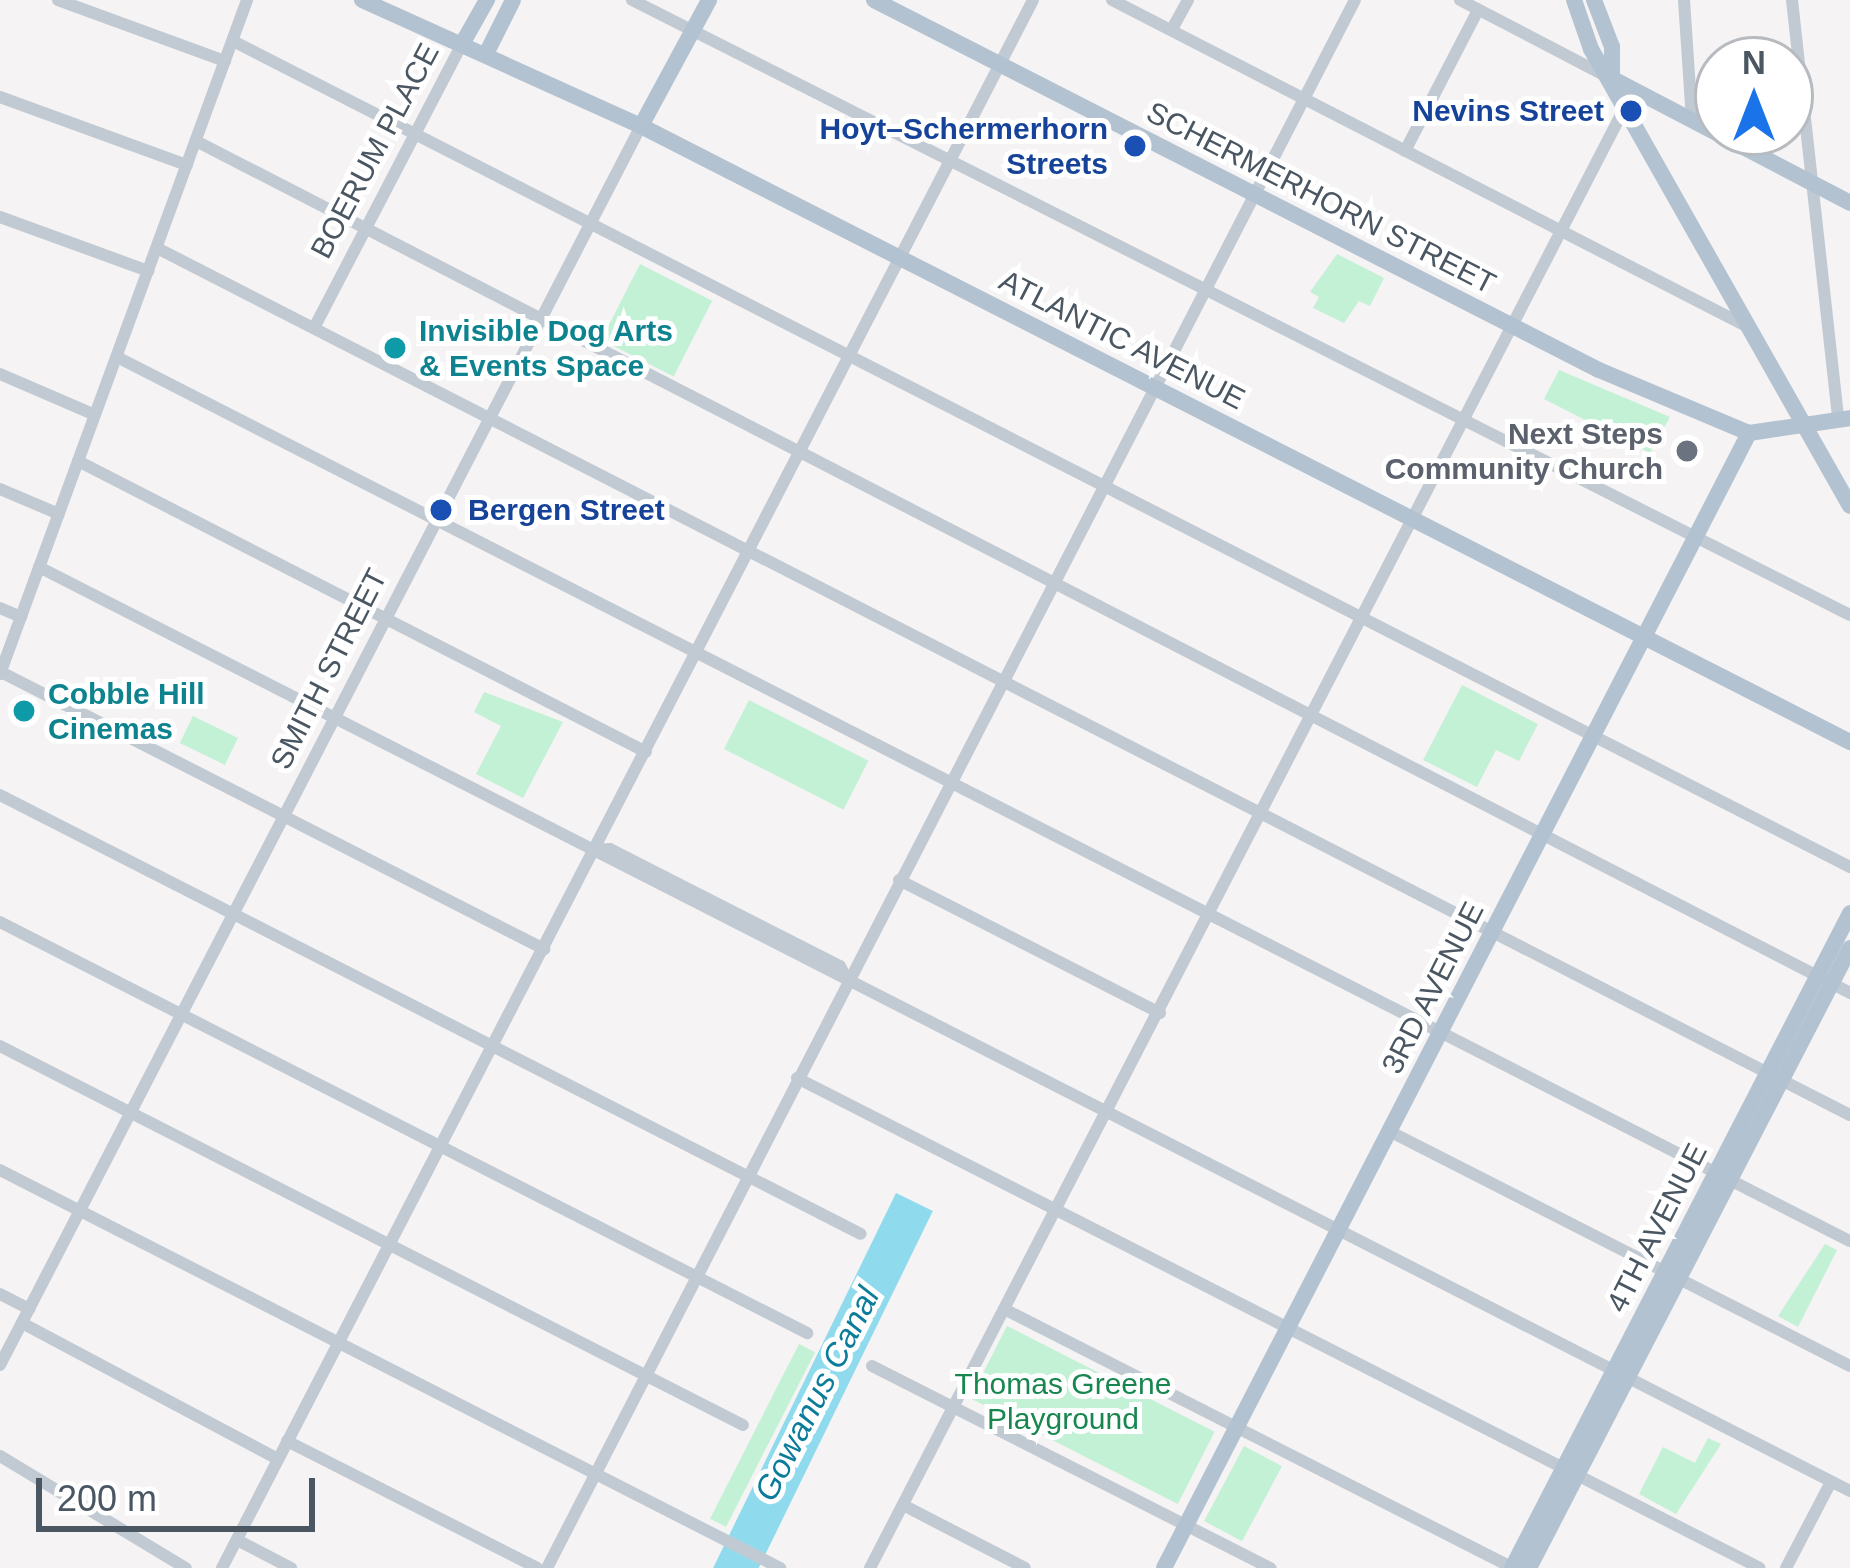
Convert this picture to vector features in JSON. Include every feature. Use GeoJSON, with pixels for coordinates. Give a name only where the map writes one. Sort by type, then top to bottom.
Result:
{"type":"FeatureCollection","features":[{"type":"Feature","properties":{"kind":"main road","name":"ATLANTIC AVENUE"},"geometry":{"type":"LineString","coordinates":[[362,0],[641,125],[1850,742]]}},
{"type":"Feature","properties":{"kind":"main road","name":"BOERUM PLACE"},"geometry":{"type":"LineString","coordinates":[[462,44],[487,0]]}},
{"type":"Feature","properties":{"kind":"main road","name":"BOERUM PLACE"},"geometry":{"type":"LineString","coordinates":[[486,54],[513,0]]}},
{"type":"Feature","properties":{"kind":"main road","name":"SMITH STREET"},"geometry":{"type":"LineString","coordinates":[[641,125],[709,0]]}},
{"type":"Feature","properties":{"kind":"main road","name":"SCHERMERHORN STREET"},"geometry":{"type":"LineString","coordinates":[[874,0],[1513,326],[1749,433]]}},
{"type":"Feature","properties":{"kind":"main road"},"geometry":{"type":"LineString","coordinates":[[1574,0],[1592,49],[1614,77],[1850,506]]}},
{"type":"Feature","properties":{"kind":"main road"},"geometry":{"type":"LineString","coordinates":[[1594,0],[1612,47],[1614,77]]}},
{"type":"Feature","properties":{"kind":"main road"},"geometry":{"type":"LineString","coordinates":[[1614,77],[1850,203]]}},
{"type":"Feature","properties":{"kind":"main road"},"geometry":{"type":"LineString","coordinates":[[1749,433],[1844,419]]}},
{"type":"Feature","properties":{"kind":"main road","name":"3RD AVENUE"},"geometry":{"type":"LineString","coordinates":[[1164,1568],[1749,433]]}},
{"type":"Feature","properties":{"kind":"main road","name":"4TH AVENUE"},"geometry":{"type":"LineString","coordinates":[[1512,1568],[1570,1472],[1825,980],[1850,913]]}},
{"type":"Feature","properties":{"kind":"main road","name":"4TH AVENUE"},"geometry":{"type":"LineString","coordinates":[[1825,980],[1850,948]]}},
{"type":"Feature","properties":{"kind":"main road","name":"4TH AVENUE"},"geometry":{"type":"LineString","coordinates":[[1529,1568],[1570,1472]]}},
{"type":"Feature","properties":{"kind":"street"},"geometry":{"type":"LineString","coordinates":[[58,0],[225,61]]}},
{"type":"Feature","properties":{"kind":"street"},"geometry":{"type":"LineString","coordinates":[[248,0],[0,673],[544,949]]}},
{"type":"Feature","properties":{"kind":"street"},"geometry":{"type":"LineString","coordinates":[[632,0],[694,27],[1850,615]]}},
{"type":"Feature","properties":{"kind":"street"},"geometry":{"type":"LineString","coordinates":[[222,1568],[1033,0]]}},
{"type":"Feature","properties":{"kind":"street"},"geometry":{"type":"LineString","coordinates":[[1112,0],[1749,328]]}},
{"type":"Feature","properties":{"kind":"street"},"geometry":{"type":"LineString","coordinates":[[1172,29],[1188,0]]}},
{"type":"Feature","properties":{"kind":"street"},"geometry":{"type":"LineString","coordinates":[[547,1568],[1355,0]]}},
{"type":"Feature","properties":{"kind":"street"},"geometry":{"type":"LineString","coordinates":[[1460,0],[1614,77]]}},
{"type":"Feature","properties":{"kind":"street"},"geometry":{"type":"LineString","coordinates":[[1684,0],[1692,120]]}},
{"type":"Feature","properties":{"kind":"street"},"geometry":{"type":"LineString","coordinates":[[1792,0],[1844,419]]}},
{"type":"Feature","properties":{"kind":"street"},"geometry":{"type":"LineString","coordinates":[[1405,151],[1478,10]]}},
{"type":"Feature","properties":{"kind":"street"},"geometry":{"type":"LineString","coordinates":[[233,41],[1850,867]]}},
{"type":"Feature","properties":{"kind":"street","name":"BOERUM PLACE"},"geometry":{"type":"LineString","coordinates":[[314,328],[462,44]]}},
{"type":"Feature","properties":{"kind":"street"},"geometry":{"type":"LineString","coordinates":[[0,97],[187,164]]}},
{"type":"Feature","properties":{"kind":"street"},"geometry":{"type":"LineString","coordinates":[[870,1568],[1627,103]]}},
{"type":"Feature","properties":{"kind":"street","name":"SMITH STREET"},"geometry":{"type":"LineString","coordinates":[[0,1365],[641,125]]}},
{"type":"Feature","properties":{"kind":"street"},"geometry":{"type":"LineString","coordinates":[[196,141],[1850,993]]}},
{"type":"Feature","properties":{"kind":"street"},"geometry":{"type":"LineString","coordinates":[[0,217],[148,271]]}},
{"type":"Feature","properties":{"kind":"street"},"geometry":{"type":"LineString","coordinates":[[157,248],[1850,1115]]}},
{"type":"Feature","properties":{"kind":"street"},"geometry":{"type":"LineString","coordinates":[[117,357],[1850,1241]]}},
{"type":"Feature","properties":{"kind":"street"},"geometry":{"type":"LineString","coordinates":[[0,374],[95,415]]}},
{"type":"Feature","properties":{"kind":"street"},"geometry":{"type":"LineString","coordinates":[[78,461],[646,752]]}},
{"type":"Feature","properties":{"kind":"street"},"geometry":{"type":"LineString","coordinates":[[0,489],[59,514]]}},
{"type":"Feature","properties":{"kind":"street"},"geometry":{"type":"LineString","coordinates":[[39,567],[1850,1491]]}},
{"type":"Feature","properties":{"kind":"street"},"geometry":{"type":"LineString","coordinates":[[0,608],[21,617]]}},
{"type":"Feature","properties":{"kind":"street"},"geometry":{"type":"LineString","coordinates":[[0,796],[861,1234]]}},
{"type":"Feature","properties":{"kind":"street"},"geometry":{"type":"LineString","coordinates":[[898,880],[1160,1013]]}},
{"type":"Feature","properties":{"kind":"street"},"geometry":{"type":"LineString","coordinates":[[0,922],[807,1333]]}},
{"type":"Feature","properties":{"kind":"street"},"geometry":{"type":"LineString","coordinates":[[0,1046],[743,1425]]}},
{"type":"Feature","properties":{"kind":"street"},"geometry":{"type":"LineString","coordinates":[[797,1078],[1760,1568]]}},
{"type":"Feature","properties":{"kind":"street"},"geometry":{"type":"LineString","coordinates":[[1389,1131],[1850,1366]]}},
{"type":"Feature","properties":{"kind":"street"},"geometry":{"type":"LineString","coordinates":[[0,1170],[780,1568]]}},
{"type":"Feature","properties":{"kind":"street"},"geometry":{"type":"LineString","coordinates":[[0,1294],[25,1316],[278,1460]]}},
{"type":"Feature","properties":{"kind":"street"},"geometry":{"type":"LineString","coordinates":[[1004,1309],[1512,1568]]}},
{"type":"Feature","properties":{"kind":"street"},"geometry":{"type":"LineString","coordinates":[[872,1366],[1271,1568]]}},
{"type":"Feature","properties":{"kind":"street"},"geometry":{"type":"LineString","coordinates":[[287,1441],[537,1568]]}},
{"type":"Feature","properties":{"kind":"street"},"geometry":{"type":"LineString","coordinates":[[0,1456],[186,1568]]}},
{"type":"Feature","properties":{"kind":"street"},"geometry":{"type":"LineString","coordinates":[[1786,1568],[1831,1482]]}},
{"type":"Feature","properties":{"kind":"street"},"geometry":{"type":"LineString","coordinates":[[903,1505],[1025,1568]]}},
{"type":"Feature","properties":{"kind":"street"},"geometry":{"type":"LineString","coordinates":[[237,1540],[292,1568]]}},
{"type":"Feature","properties":{"kind":"green space"},"geometry":{"type":"Polygon","coordinates":[[[1337,254],[1384,278],[1370,306],[1359,301],[1344,323],[1313,308],[1319,297],[1310,292],[1337,254]]]}},
{"type":"Feature","properties":{"kind":"green space"},"geometry":{"type":"Polygon","coordinates":[[[640,264],[712,301],[674,377],[601,340],[640,264]]]}},
{"type":"Feature","properties":{"kind":"green space"},"geometry":{"type":"Polygon","coordinates":[[[1559,370],[1670,417],[1650,453],[1544,399],[1559,370]]]}},
{"type":"Feature","properties":{"kind":"green space"},"geometry":{"type":"Polygon","coordinates":[[[1462,685],[1538,724],[1519,761],[1496,750],[1477,787],[1423,760],[1462,685]]]}},
{"type":"Feature","properties":{"kind":"green space"},"geometry":{"type":"Polygon","coordinates":[[[484,692],[563,722],[523,798],[476,774],[501,726],[474,712],[484,692]]]}},
{"type":"Feature","properties":{"kind":"green space"},"geometry":{"type":"Polygon","coordinates":[[[749,700],[868,761],[843,810],[724,749],[749,700]]]}},
{"type":"Feature","properties":{"kind":"green space"},"geometry":{"type":"Polygon","coordinates":[[[193,716],[238,738],[225,765],[180,743],[193,716]]]}},
{"type":"Feature","properties":{"kind":"green space"},"geometry":{"type":"Polygon","coordinates":[[[1825,1244],[1837,1250],[1798,1327],[1778,1316],[1825,1244]]]}},
{"type":"Feature","properties":{"kind":"green space","name":"Thomas Greene Playground"},"geometry":{"type":"Polygon","coordinates":[[[1007,1326],[1215,1432],[1178,1504],[970,1398],[1007,1326]]]}},
{"type":"Feature","properties":{"kind":"green space"},"geometry":{"type":"Polygon","coordinates":[[[799,1344],[815,1352],[726,1527],[710,1519],[799,1344]]]}},
{"type":"Feature","properties":{"kind":"green space"},"geometry":{"type":"Polygon","coordinates":[[[1708,1438],[1721,1444],[1676,1514],[1639,1494],[1663,1447],[1695,1463],[1708,1438]]]}},
{"type":"Feature","properties":{"kind":"green space"},"geometry":{"type":"Polygon","coordinates":[[[1244,1446],[1282,1466],[1242,1541],[1204,1521],[1244,1446]]]}},
{"type":"Feature","properties":{"kind":"water","name":"Gowanus Canal"},"geometry":{"type":"Polygon","coordinates":[[[896,1193],[933,1211],[759,1568],[713,1568],[896,1193]]]}},
{"type":"Feature","properties":{"kind":"place","name":"Nevins Street"},"geometry":{"type":"Point","coordinates":[1631,111]}},
{"type":"Feature","properties":{"kind":"place","name":"Hoyt–Schermerhorn Streets"},"geometry":{"type":"Point","coordinates":[1135,146]}},
{"type":"Feature","properties":{"kind":"place","name":"Invisible Dog Arts & Events Space"},"geometry":{"type":"Point","coordinates":[395,348]}},
{"type":"Feature","properties":{"kind":"place","name":"Next Steps Community Church"},"geometry":{"type":"Point","coordinates":[1687,451]}},
{"type":"Feature","properties":{"kind":"place","name":"Bergen Street"},"geometry":{"type":"Point","coordinates":[441,510]}},
{"type":"Feature","properties":{"kind":"place","name":"Cobble Hill Cinemas"},"geometry":{"type":"Point","coordinates":[24,711]}}]}
